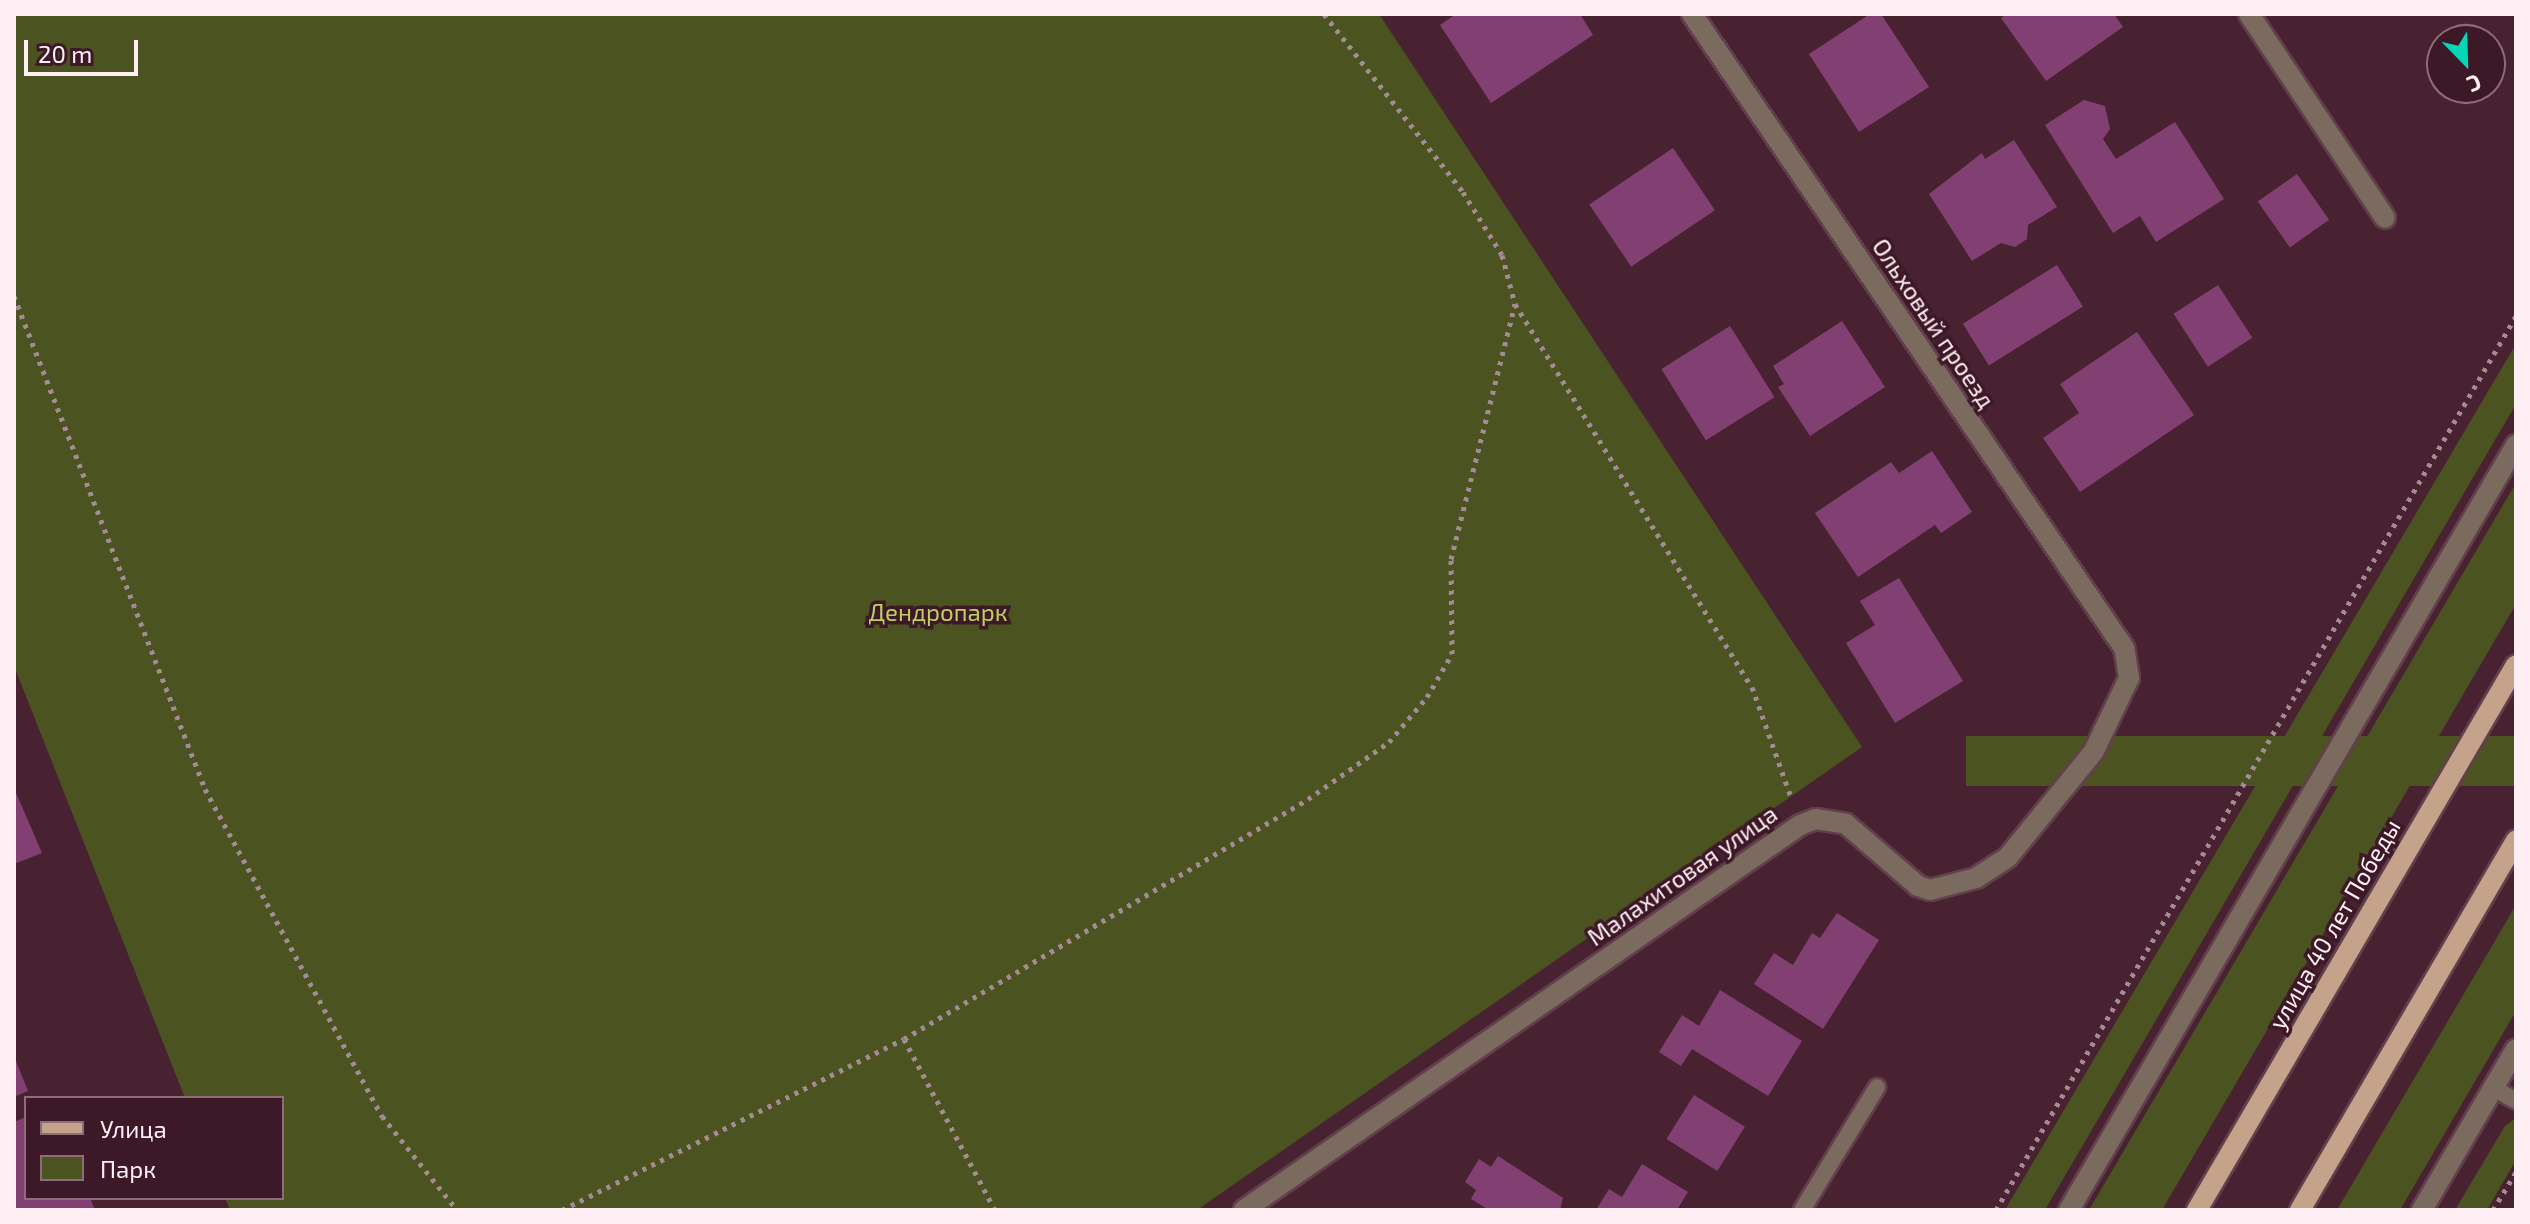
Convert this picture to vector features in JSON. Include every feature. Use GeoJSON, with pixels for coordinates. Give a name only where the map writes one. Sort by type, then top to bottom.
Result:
{"type":"FeatureCollection","features":[{"type":"Feature","properties":{"kind":"main road","name":"улица 40 лет Победы"},"geometry":{"type":"LineString","coordinates":[[2197,1210],[2516,665]]}},
{"type":"Feature","properties":{"kind":"main road"},"geometry":{"type":"LineString","coordinates":[[2300,1210],[2516,841]]}},
{"type":"Feature","properties":{"kind":"street","name":"Ольховый проезд"},"geometry":{"type":"LineString","coordinates":[[1692,14],[2130,663]]}},
{"type":"Feature","properties":{"kind":"street"},"geometry":{"type":"LineString","coordinates":[[2249,14],[2385,218]]}},
{"type":"Feature","properties":{"kind":"street"},"geometry":{"type":"LineString","coordinates":[[2069,1210],[2516,445]]}},
{"type":"Feature","properties":{"kind":"street","name":"Малахитовая улица"},"geometry":{"type":"LineString","coordinates":[[1244,1210],[1800,825],[1816,819],[1846,824],[1918,886],[1930,890],[1976,878],[2008,857],[2094,751],[2129,678],[2130,663]]}},
{"type":"Feature","properties":{"kind":"street"},"geometry":{"type":"LineString","coordinates":[[2422,1210],[2516,1049]]}},
{"type":"Feature","properties":{"kind":"lane"},"geometry":{"type":"LineString","coordinates":[[1802,1210],[1877,1087]]}},
{"type":"Feature","properties":{"kind":"lane"},"geometry":{"type":"LineString","coordinates":[[2493,1088],[2516,1101]]}},
{"type":"Feature","properties":{"kind":"path"},"geometry":{"type":"LineString","coordinates":[[1324,14],[1463,192],[1502,255],[1515,304],[1752,687],[1800,825]]}},
{"type":"Feature","properties":{"kind":"path"},"geometry":{"type":"LineString","coordinates":[[14,296],[205,789],[382,1116],[457,1210]]}},
{"type":"Feature","properties":{"kind":"path"},"geometry":{"type":"LineString","coordinates":[[562,1210],[904,1039],[1308,799],[1389,742],[1427,697],[1452,654],[1451,559],[1515,304]]}},
{"type":"Feature","properties":{"kind":"path"},"geometry":{"type":"LineString","coordinates":[[1996,1210],[2516,316]]}},
{"type":"Feature","properties":{"kind":"path"},"geometry":{"type":"LineString","coordinates":[[904,1039],[995,1210]]}},
{"type":"Feature","properties":{"kind":"path"},"geometry":{"type":"LineString","coordinates":[[2493,1210],[2516,1172]]}},
{"type":"Feature","properties":{"kind":"green space","name":"Дендропарк"},"geometry":{"type":"Polygon","coordinates":[[[14,14],[1379,14],[1862,747],[1197,1210],[230,1210],[226,1200],[284,1200],[284,1096],[184,1096],[14,666],[14,14]]]}},
{"type":"Feature","properties":{"kind":"green space"},"geometry":{"type":"Polygon","coordinates":[[[2516,344],[2516,404],[2045,1210],[2005,1210],[2516,344]]]}},
{"type":"Feature","properties":{"kind":"green space"},"geometry":{"type":"Polygon","coordinates":[[[2516,483],[2516,604],[2162,1210],[2089,1210],[2516,483]]]}},
{"type":"Feature","properties":{"kind":"green space"},"geometry":{"type":"Polygon","coordinates":[[[1966,736],[2516,736],[2516,786],[1966,786],[1966,736]]]}},
{"type":"Feature","properties":{"kind":"green space"},"geometry":{"type":"Polygon","coordinates":[[[2516,905],[2516,1011],[2400,1210],[2337,1210],[2516,905]]]}},
{"type":"Feature","properties":{"kind":"green space"},"geometry":{"type":"Polygon","coordinates":[[[2516,1118],[2516,1160],[2487,1210],[2455,1210],[2505,1126],[2516,1118]]]}},
{"type":"Feature","properties":{"kind":"building"},"geometry":{"type":"Polygon","coordinates":[[[1456,14],[1580,14],[1593,35],[1491,103],[1440,25],[1456,14]]]}},
{"type":"Feature","properties":{"kind":"building"},"geometry":{"type":"Polygon","coordinates":[[[1870,14],[1881,14],[1929,87],[1859,132],[1809,54],[1870,14]]]}},
{"type":"Feature","properties":{"kind":"building"},"geometry":{"type":"Polygon","coordinates":[[[2007,14],[2114,14],[2123,27],[2046,81],[2001,18],[2007,14]]]}},
{"type":"Feature","properties":{"kind":"building"},"geometry":{"type":"Polygon","coordinates":[[[2084,100],[2105,106],[2110,129],[2103,139],[2116,159],[2175,122],[2224,199],[2156,242],[2140,216],[2113,233],[2045,125],[2084,100]]]}},
{"type":"Feature","properties":{"kind":"building"},"geometry":{"type":"Polygon","coordinates":[[[2014,140],[2057,207],[2028,225],[2027,239],[2015,247],[2001,243],[1972,261],[1929,194],[1982,153],[1985,159],[2014,140]]]}},
{"type":"Feature","properties":{"kind":"building"},"geometry":{"type":"Polygon","coordinates":[[[1673,148],[1715,210],[1631,267],[1589,204],[1673,148]]]}},
{"type":"Feature","properties":{"kind":"building"},"geometry":{"type":"Polygon","coordinates":[[[2297,174],[2329,220],[2290,247],[2258,202],[2297,174]]]}},
{"type":"Feature","properties":{"kind":"building"},"geometry":{"type":"Polygon","coordinates":[[[2057,265],[2083,307],[1989,365],[1963,324],[2057,265]]]}},
{"type":"Feature","properties":{"kind":"building"},"geometry":{"type":"Polygon","coordinates":[[[2218,285],[2252,338],[2208,367],[2174,314],[2218,285]]]}},
{"type":"Feature","properties":{"kind":"building"},"geometry":{"type":"Polygon","coordinates":[[[1842,321],[1885,387],[1810,436],[1778,387],[1784,384],[1773,366],[1842,321]]]}},
{"type":"Feature","properties":{"kind":"building"},"geometry":{"type":"Polygon","coordinates":[[[1730,326],[1775,397],[1706,440],[1661,369],[1730,326]]]}},
{"type":"Feature","properties":{"kind":"building"},"geometry":{"type":"Polygon","coordinates":[[[2137,332],[2194,415],[2080,492],[2043,438],[2079,413],[2060,384],[2137,332]]]}},
{"type":"Feature","properties":{"kind":"building"},"geometry":{"type":"Polygon","coordinates":[[[1932,451],[1972,512],[1941,533],[1935,525],[1858,577],[1815,513],[1891,462],[1899,473],[1932,451]]]}},
{"type":"Feature","properties":{"kind":"building"},"geometry":{"type":"Polygon","coordinates":[[[1899,578],[1963,681],[1895,723],[1846,643],[1875,625],[1860,601],[1899,578]]]}},
{"type":"Feature","properties":{"kind":"building"},"geometry":{"type":"Polygon","coordinates":[[[14,788],[42,853],[14,864],[14,788]]]}},
{"type":"Feature","properties":{"kind":"building"},"geometry":{"type":"Polygon","coordinates":[[[1837,913],[1879,940],[1823,1029],[1754,984],[1774,953],[1793,965],[1812,933],[1820,938],[1837,913]]]}},
{"type":"Feature","properties":{"kind":"building"},"geometry":{"type":"Polygon","coordinates":[[[1720,990],[1802,1041],[1768,1096],[1692,1049],[1681,1066],[1659,1052],[1682,1015],[1699,1026],[1720,990]]]}},
{"type":"Feature","properties":{"kind":"building"},"geometry":{"type":"Polygon","coordinates":[[[14,1056],[28,1091],[14,1097],[14,1056]]]}},
{"type":"Feature","properties":{"kind":"building"},"geometry":{"type":"Polygon","coordinates":[[[1694,1095],[1745,1127],[1717,1171],[1666,1139],[1694,1095]]]}},
{"type":"Feature","properties":{"kind":"building"},"geometry":{"type":"Polygon","coordinates":[[[24,1118],[24,1200],[91,1200],[95,1210],[14,1210],[14,1122],[24,1118]]]}},
{"type":"Feature","properties":{"kind":"building"},"geometry":{"type":"Polygon","coordinates":[[[1498,1156],[1563,1198],[1560,1210],[1489,1210],[1471,1199],[1476,1190],[1465,1182],[1479,1159],[1491,1167],[1498,1156]]]}},
{"type":"Feature","properties":{"kind":"building"},"geometry":{"type":"Polygon","coordinates":[[[1642,1164],[1688,1192],[1677,1210],[1596,1210],[1609,1189],[1622,1197],[1642,1164]]]}}]}
